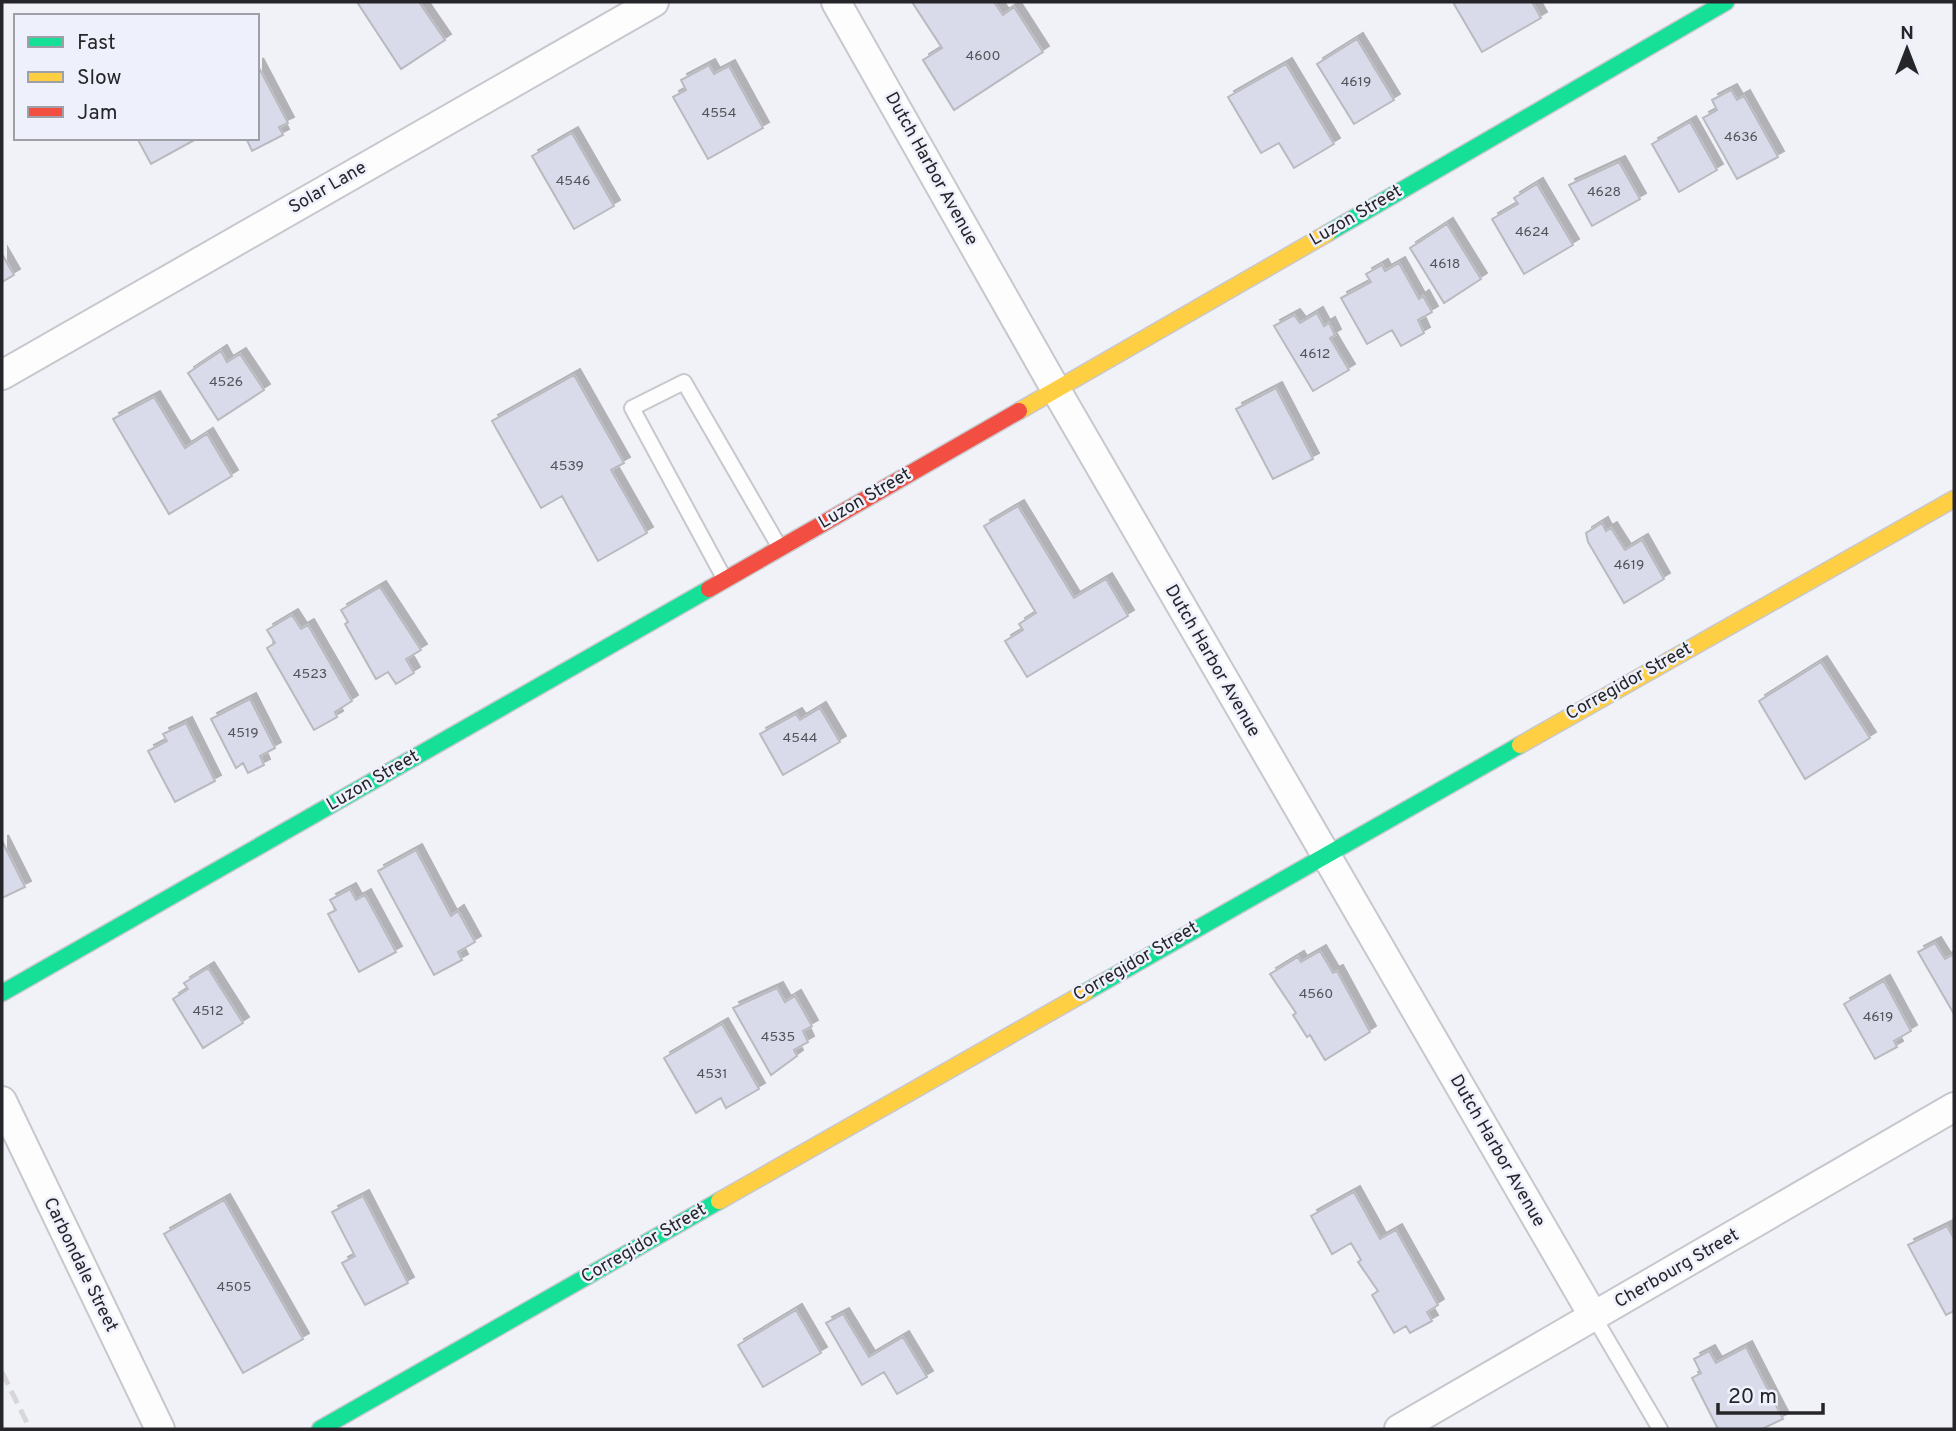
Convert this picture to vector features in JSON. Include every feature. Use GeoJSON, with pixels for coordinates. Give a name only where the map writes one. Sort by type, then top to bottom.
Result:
{"type":"FeatureCollection","features":[{"type":"Feature","properties":{"kind":"street","name":"Solar Lane"},"geometry":{"type":"LineString","coordinates":[[2,375],[654,2]]}},
{"type":"Feature","properties":{"kind":"street","name":"Dutch Harbor Avenue"},"geometry":{"type":"LineString","coordinates":[[836,2],[1056,390],[1594,1317]]}},
{"type":"Feature","properties":{"kind":"street","name":"Luzon Street"},"geometry":{"type":"LineString","coordinates":[[2,993],[1056,390],[1726,2]]}},
{"type":"Feature","properties":{"kind":"street","name":"Corregidor Street"},"geometry":{"type":"LineString","coordinates":[[320,1429],[1954,499]]}},
{"type":"Feature","properties":{"kind":"street","name":"Carbondale Street"},"geometry":{"type":"LineString","coordinates":[[2,1101],[160,1429]]}},
{"type":"Feature","properties":{"kind":"street","name":"Cherbourg Street"},"geometry":{"type":"LineString","coordinates":[[1399,1429],[1954,1107]]}},
{"type":"Feature","properties":{"kind":"lane"},"geometry":{"type":"LineString","coordinates":[[724,580],[632,408],[684,382],[780,548]]}},
{"type":"Feature","properties":{"kind":"lane"},"geometry":{"type":"LineString","coordinates":[[1594,1317],[1660,1429]]}},
{"type":"Feature","properties":{"kind":"building"},"geometry":{"type":"Polygon","coordinates":[[[357,2],[419,2],[445,40],[401,69],[357,2]]]}},
{"type":"Feature","properties":{"kind":"building"},"geometry":{"type":"Polygon","coordinates":[[[912,2],[994,2],[1003,15],[1014,7],[1043,52],[954,110],[923,60],[942,48],[912,2]]]}},
{"type":"Feature","properties":{"kind":"building"},"geometry":{"type":"Polygon","coordinates":[[[1532,2],[1541,18],[1482,52],[1454,4],[1532,2]]]}},
{"type":"Feature","properties":{"kind":"building"},"geometry":{"type":"Polygon","coordinates":[[[1357,39],[1394,100],[1354,124],[1317,64],[1357,39]]]}},
{"type":"Feature","properties":{"kind":"building"},"geometry":{"type":"Polygon","coordinates":[[[1286,64],[1334,144],[1294,168],[1279,143],[1261,153],[1228,97],[1286,64]]]}},
{"type":"Feature","properties":{"kind":"building"},"geometry":{"type":"Polygon","coordinates":[[[709,65],[714,74],[729,66],[763,128],[708,159],[673,97],[686,90],[681,80],[709,65]]]}},
{"type":"Feature","properties":{"kind":"building"},"geometry":{"type":"Polygon","coordinates":[[[259,68],[288,123],[279,127],[283,135],[252,151],[247,140],[259,140],[259,68]]]}},
{"type":"Feature","properties":{"kind":"building"},"geometry":{"type":"Polygon","coordinates":[[[1731,90],[1737,100],[1744,96],[1778,157],[1737,179],[1703,118],[1717,110],[1712,100],[1731,90]]]}},
{"type":"Feature","properties":{"kind":"building"},"geometry":{"type":"Polygon","coordinates":[[[1690,122],[1717,170],[1679,192],[1652,144],[1690,122]]]}},
{"type":"Feature","properties":{"kind":"building"},"geometry":{"type":"Polygon","coordinates":[[[572,133],[614,206],[574,229],[532,156],[572,133]]]}},
{"type":"Feature","properties":{"kind":"building"},"geometry":{"type":"Polygon","coordinates":[[[138,140],[194,140],[151,164],[138,140]]]}},
{"type":"Feature","properties":{"kind":"building"},"geometry":{"type":"Polygon","coordinates":[[[1619,162],[1640,199],[1592,226],[1569,185],[1619,162]]]}},
{"type":"Feature","properties":{"kind":"building"},"geometry":{"type":"Polygon","coordinates":[[[1537,184],[1573,245],[1524,274],[1492,219],[1518,204],[1514,198],[1537,184]]]}},
{"type":"Feature","properties":{"kind":"building"},"geometry":{"type":"Polygon","coordinates":[[[1447,224],[1481,279],[1444,303],[1410,248],[1447,224]]]}},
{"type":"Feature","properties":{"kind":"building"},"geometry":{"type":"Polygon","coordinates":[[[2,254],[14,275],[2,282],[2,254]]]}},
{"type":"Feature","properties":{"kind":"building"},"geometry":{"type":"Polygon","coordinates":[[[1399,263],[1419,299],[1423,296],[1432,312],[1418,320],[1424,333],[1401,346],[1392,330],[1367,344],[1341,298],[1371,282],[1366,274],[1382,265],[1385,271],[1399,263]]]}},
{"type":"Feature","properties":{"kind":"building"},"geometry":{"type":"Polygon","coordinates":[[[1317,313],[1324,326],[1329,323],[1335,335],[1330,338],[1349,370],[1313,391],[1274,326],[1294,315],[1300,323],[1317,313]]]}},
{"type":"Feature","properties":{"kind":"building"},"geometry":{"type":"Polygon","coordinates":[[[221,351],[227,362],[240,354],[264,390],[218,420],[188,373],[221,351]]]}},
{"type":"Feature","properties":{"kind":"building"},"geometry":{"type":"Polygon","coordinates":[[[574,375],[624,463],[611,470],[647,533],[598,561],[562,496],[541,508],[492,421],[574,375]]]}},
{"type":"Feature","properties":{"kind":"building"},"geometry":{"type":"Polygon","coordinates":[[[1276,388],[1313,459],[1273,479],[1236,409],[1276,388]]]}},
{"type":"Feature","properties":{"kind":"building"},"geometry":{"type":"Polygon","coordinates":[[[154,397],[185,448],[207,434],[232,476],[169,514],[113,419],[154,397]]]}},
{"type":"Feature","properties":{"kind":"building"},"geometry":{"type":"Polygon","coordinates":[[[1018,506],[1074,598],[1106,579],[1128,616],[1027,677],[1005,641],[1023,630],[1019,624],[1036,613],[984,526],[1018,506]]]}},
{"type":"Feature","properties":{"kind":"building"},"geometry":{"type":"Polygon","coordinates":[[[1602,523],[1606,531],[1611,528],[1625,550],[1642,540],[1664,579],[1624,603],[1588,542],[1586,533],[1602,523]]]}},
{"type":"Feature","properties":{"kind":"building"},"geometry":{"type":"Polygon","coordinates":[[[380,587],[421,650],[406,659],[414,673],[396,684],[388,672],[376,679],[345,624],[348,622],[341,610],[380,587]]]}},
{"type":"Feature","properties":{"kind":"building"},"geometry":{"type":"Polygon","coordinates":[[[292,615],[301,629],[308,625],[352,701],[335,712],[337,717],[314,730],[267,648],[275,643],[267,630],[292,615]]]}},
{"type":"Feature","properties":{"kind":"building"},"geometry":{"type":"Polygon","coordinates":[[[1821,662],[1870,738],[1805,779],[1759,701],[1821,662]]]}},
{"type":"Feature","properties":{"kind":"building"},"geometry":{"type":"Polygon","coordinates":[[[250,699],[275,748],[260,756],[264,765],[248,773],[243,763],[236,768],[211,719],[250,699]]]}},
{"type":"Feature","properties":{"kind":"building"},"geometry":{"type":"Polygon","coordinates":[[[820,708],[840,742],[783,775],[760,734],[796,714],[800,720],[820,708]]]}},
{"type":"Feature","properties":{"kind":"building"},"geometry":{"type":"Polygon","coordinates":[[[186,723],[215,781],[175,802],[148,751],[167,741],[163,734],[186,723]]]}},
{"type":"Feature","properties":{"kind":"building"},"geometry":{"type":"Polygon","coordinates":[[[2,841],[25,887],[2,898],[2,841]]]}},
{"type":"Feature","properties":{"kind":"building"},"geometry":{"type":"Polygon","coordinates":[[[416,850],[451,916],[458,911],[475,942],[458,952],[462,960],[434,975],[378,871],[416,850]]]}},
{"type":"Feature","properties":{"kind":"building"},"geometry":{"type":"Polygon","coordinates":[[[350,889],[356,900],[365,895],[396,952],[359,972],[328,914],[336,910],[330,900],[350,889]]]}},
{"type":"Feature","properties":{"kind":"building"},"geometry":{"type":"Polygon","coordinates":[[[1935,943],[1945,959],[1954,954],[1954,1014],[1918,952],[1935,943]]]}},
{"type":"Feature","properties":{"kind":"building"},"geometry":{"type":"Polygon","coordinates":[[[1320,951],[1333,973],[1337,971],[1370,1032],[1325,1060],[1310,1035],[1307,1037],[1293,1015],[1296,1013],[1270,974],[1298,957],[1301,962],[1320,951]]]}},
{"type":"Feature","properties":{"kind":"building"},"geometry":{"type":"Polygon","coordinates":[[[208,968],[243,1023],[203,1048],[173,999],[188,989],[184,983],[208,968]]]}},
{"type":"Feature","properties":{"kind":"building"},"geometry":{"type":"Polygon","coordinates":[[[1884,981],[1911,1031],[1894,1041],[1897,1047],[1875,1059],[1844,1004],[1884,981]]]}},
{"type":"Feature","properties":{"kind":"building"},"geometry":{"type":"Polygon","coordinates":[[[777,988],[785,1002],[795,996],[812,1026],[803,1031],[808,1042],[794,1050],[797,1056],[771,1075],[733,1008],[777,988]]]}},
{"type":"Feature","properties":{"kind":"building"},"geometry":{"type":"Polygon","coordinates":[[[722,1024],[759,1089],[726,1108],[721,1098],[696,1113],[664,1058],[722,1024]]]}},
{"type":"Feature","properties":{"kind":"building"},"geometry":{"type":"Polygon","coordinates":[[[1354,1192],[1380,1239],[1396,1230],[1438,1305],[1427,1312],[1432,1321],[1410,1333],[1406,1326],[1394,1333],[1372,1295],[1378,1291],[1358,1262],[1361,1260],[1351,1243],[1332,1254],[1311,1216],[1354,1192]]]}},
{"type":"Feature","properties":{"kind":"building"},"geometry":{"type":"Polygon","coordinates":[[[363,1196],[408,1283],[365,1305],[342,1263],[355,1256],[332,1212],[363,1196]]]}},
{"type":"Feature","properties":{"kind":"building"},"geometry":{"type":"Polygon","coordinates":[[[224,1200],[303,1339],[243,1373],[164,1234],[224,1200]]]}},
{"type":"Feature","properties":{"kind":"building"},"geometry":{"type":"Polygon","coordinates":[[[1947,1226],[1954,1239],[1954,1311],[1946,1315],[1908,1245],[1947,1226]]]}},
{"type":"Feature","properties":{"kind":"building"},"geometry":{"type":"Polygon","coordinates":[[[796,1310],[821,1353],[763,1387],[738,1345],[796,1310]]]}},
{"type":"Feature","properties":{"kind":"building"},"geometry":{"type":"Polygon","coordinates":[[[843,1314],[869,1357],[903,1337],[927,1377],[897,1394],[884,1372],[862,1385],[826,1323],[843,1314]]]}},
{"type":"Feature","properties":{"kind":"building"},"geometry":{"type":"Polygon","coordinates":[[[1746,1347],[1783,1419],[1762,1429],[1718,1429],[1692,1378],[1701,1373],[1694,1359],[1709,1351],[1716,1363],[1746,1347]]]}},
{"type":"Feature","properties":{"kind":"railway"},"geometry":{"type":"LineString","coordinates":[[2,1372],[30,1429]]}},
{"type":"Feature","properties":{"kind":"traffic: fast"},"geometry":{"type":"LineString","coordinates":[[1328,233],[1726,2]]}},
{"type":"Feature","properties":{"kind":"traffic: fast"},"geometry":{"type":"LineString","coordinates":[[2,993],[709,589]]}},
{"type":"Feature","properties":{"kind":"traffic: fast"},"geometry":{"type":"LineString","coordinates":[[1086,992],[1520,745]]}},
{"type":"Feature","properties":{"kind":"traffic: fast"},"geometry":{"type":"LineString","coordinates":[[320,1429],[719,1201]]}},
{"type":"Feature","properties":{"kind":"traffic: slow"},"geometry":{"type":"LineString","coordinates":[[1019,411],[1328,233]]}},
{"type":"Feature","properties":{"kind":"traffic: slow"},"geometry":{"type":"LineString","coordinates":[[1520,745],[1954,499]]}},
{"type":"Feature","properties":{"kind":"traffic: slow"},"geometry":{"type":"LineString","coordinates":[[719,1201],[1086,992]]}},
{"type":"Feature","properties":{"kind":"traffic: jam"},"geometry":{"type":"LineString","coordinates":[[709,589],[1019,411]]}}]}
